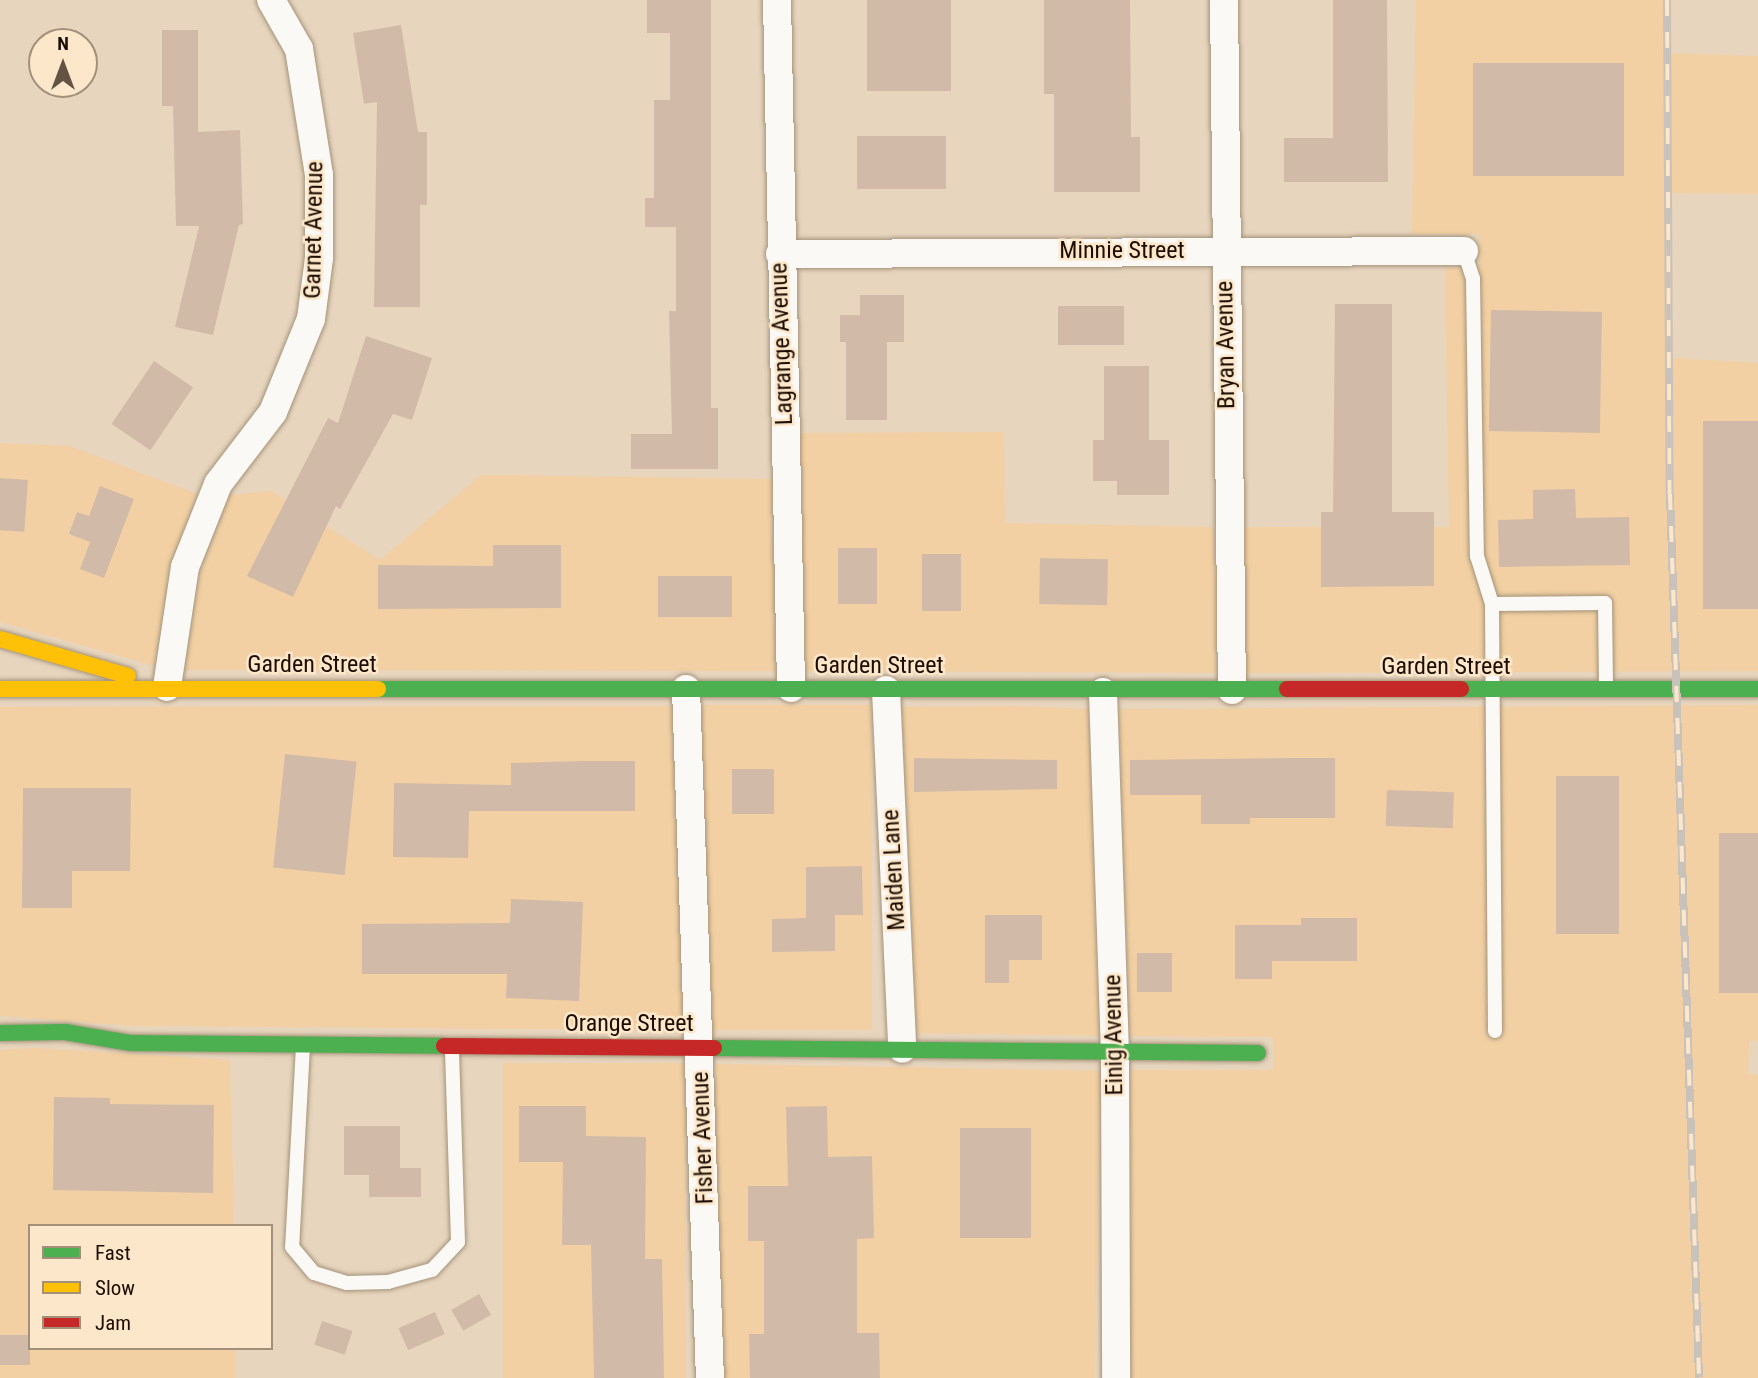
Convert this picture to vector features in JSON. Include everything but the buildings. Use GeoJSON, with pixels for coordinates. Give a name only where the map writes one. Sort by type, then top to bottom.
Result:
{"type":"FeatureCollection","features":[{"type":"Feature","properties":{"kind":"main road"},"geometry":{"type":"LineString","coordinates":[[0,639],[167,687]]}},
{"type":"Feature","properties":{"kind":"main road","name":"Garden Street"},"geometry":{"type":"LineString","coordinates":[[0,690],[167,687],[791,688],[1103,692],[1758,689]]}},
{"type":"Feature","properties":{"kind":"main road","name":"Orange Street"},"geometry":{"type":"LineString","coordinates":[[0,1033],[65,1032],[131,1043],[1258,1053]]}},
{"type":"Feature","properties":{"kind":"street","name":"Garnet Avenue"},"geometry":{"type":"LineString","coordinates":[[167,687],[185,567],[213,496],[273,412],[311,319],[319,258],[319,175],[299,49],[271,0]]}},
{"type":"Feature","properties":{"kind":"street","name":"Lagrange Avenue"},"geometry":{"type":"LineString","coordinates":[[777,0],[780,254],[791,688]]}},
{"type":"Feature","properties":{"kind":"street","name":"Bryan Avenue"},"geometry":{"type":"LineString","coordinates":[[1224,0],[1224,251],[1232,690]]}},
{"type":"Feature","properties":{"kind":"street","name":"Minnie Street"},"geometry":{"type":"LineString","coordinates":[[780,254],[1464,251]]}},
{"type":"Feature","properties":{"kind":"street","name":"Fisher Avenue"},"geometry":{"type":"LineString","coordinates":[[685,689],[710,1378]]}},
{"type":"Feature","properties":{"kind":"street","name":"Maiden Lane"},"geometry":{"type":"LineString","coordinates":[[886,690],[902,1049]]}},
{"type":"Feature","properties":{"kind":"street","name":"Einig Avenue"},"geometry":{"type":"LineString","coordinates":[[1103,692],[1115,1053],[1116,1378]]}},
{"type":"Feature","properties":{"kind":"lane"},"geometry":{"type":"LineString","coordinates":[[1464,251],[1473,278],[1477,556],[1492,604],[1495,1031]]}},
{"type":"Feature","properties":{"kind":"lane"},"geometry":{"type":"LineString","coordinates":[[1492,604],[1605,603],[1606,689]]}},
{"type":"Feature","properties":{"kind":"lane"},"geometry":{"type":"LineString","coordinates":[[304,1044],[292,1247],[314,1273],[347,1283],[388,1282],[432,1270],[458,1242],[452,1045]]}},
{"type":"Feature","properties":{"kind":"shaded area"},"geometry":{"type":"Polygon","coordinates":[[[1416,0],[1666,0],[1667,53],[1758,56],[1758,194],[1669,193],[1672,358],[1758,363],[1758,671],[1246,673],[1244,527],[1449,527],[1445,268],[1479,268],[1479,234],[1412,234],[1416,0]]]}},
{"type":"Feature","properties":{"kind":"shaded area"},"geometry":{"type":"Polygon","coordinates":[[[1004,432],[1005,523],[1214,527],[1216,673],[806,671],[799,433],[1004,432]]]}},
{"type":"Feature","properties":{"kind":"shaded area"},"geometry":{"type":"Polygon","coordinates":[[[0,443],[70,446],[197,494],[172,560],[154,666],[0,622],[0,443]]]}},
{"type":"Feature","properties":{"kind":"shaded area"},"geometry":{"type":"Polygon","coordinates":[[[481,475],[771,479],[776,671],[184,670],[200,573],[230,495],[271,491],[380,560],[481,475]]]}},
{"type":"Feature","properties":{"kind":"shaded area"},"geometry":{"type":"Polygon","coordinates":[[[701,705],[872,705],[872,1030],[701,1030],[701,705]]]}},
{"type":"Feature","properties":{"kind":"shaded area"},"geometry":{"type":"Polygon","coordinates":[[[1758,705],[1758,1041],[1749,1041],[1748,1074],[1758,1075],[1758,1378],[1131,1378],[1130,1070],[1273,1070],[1273,1037],[1130,1036],[1119,709],[1758,705]]]}},
{"type":"Feature","properties":{"kind":"shaded area"},"geometry":{"type":"Polygon","coordinates":[[[671,706],[685,1030],[133,1026],[0,1016],[0,707],[671,706]]]}},
{"type":"Feature","properties":{"kind":"shaded area"},"geometry":{"type":"Polygon","coordinates":[[[1019,706],[1089,709],[1100,1036],[916,1033],[902,707],[1019,706]]]}},
{"type":"Feature","properties":{"kind":"shaded area"},"geometry":{"type":"Polygon","coordinates":[[[35,1048],[230,1060],[234,1224],[28,1224],[28,1350],[236,1350],[236,1378],[0,1378],[0,1050],[35,1048]]]}},
{"type":"Feature","properties":{"kind":"shaded area"},"geometry":{"type":"Polygon","coordinates":[[[503,1063],[686,1063],[686,1378],[503,1378],[503,1063]]]}},
{"type":"Feature","properties":{"kind":"shaded area"},"geometry":{"type":"Polygon","coordinates":[[[716,1064],[1100,1071],[1095,1378],[711,1378],[716,1064]]]}},
{"type":"Feature","properties":{"kind":"railway"},"geometry":{"type":"LineString","coordinates":[[1667,0],[1670,494],[1699,1378]]}},
{"type":"Feature","properties":{"kind":"traffic: fast"},"geometry":{"type":"LineString","coordinates":[[378,689],[1287,689]]}},
{"type":"Feature","properties":{"kind":"traffic: fast"},"geometry":{"type":"LineString","coordinates":[[1461,689],[1758,689]]}},
{"type":"Feature","properties":{"kind":"traffic: fast"},"geometry":{"type":"LineString","coordinates":[[0,1033],[65,1032],[131,1043],[444,1046]]}},
{"type":"Feature","properties":{"kind":"traffic: fast"},"geometry":{"type":"LineString","coordinates":[[714,1048],[1258,1053]]}},
{"type":"Feature","properties":{"kind":"traffic: slow"},"geometry":{"type":"LineString","coordinates":[[0,639],[128,676]]}},
{"type":"Feature","properties":{"kind":"traffic: slow"},"geometry":{"type":"LineString","coordinates":[[0,689],[378,689]]}},
{"type":"Feature","properties":{"kind":"traffic: jam"},"geometry":{"type":"LineString","coordinates":[[1287,689],[1461,689]]}},
{"type":"Feature","properties":{"kind":"traffic: jam"},"geometry":{"type":"LineString","coordinates":[[444,1046],[714,1048]]}}]}
